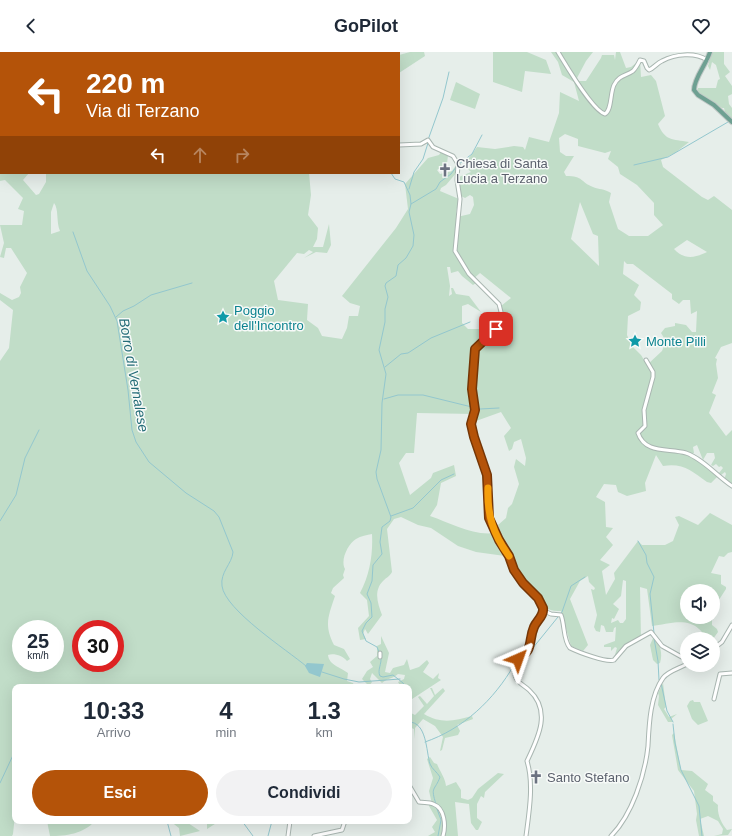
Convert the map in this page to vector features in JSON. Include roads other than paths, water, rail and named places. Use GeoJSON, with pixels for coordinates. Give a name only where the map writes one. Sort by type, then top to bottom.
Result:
{"type":"FeatureCollection","features":[{"type":"Feature","properties":{"kind":"main road"},"geometry":{"type":"LineString","coordinates":[[710,52],[708,60],[696,79],[694,90],[698,95],[714,105],[731,121]]}},
{"type":"Feature","properties":{"kind":"street"},"geometry":{"type":"LineString","coordinates":[[558,52],[573,77],[598,110],[605,114],[607,113],[613,87],[617,79],[623,74],[632,72],[640,60],[644,61],[646,68],[650,70],[664,60],[685,55],[697,56],[708,60]]}},
{"type":"Feature","properties":{"kind":"street"},"geometry":{"type":"LineString","coordinates":[[400,145],[421,144],[428,140],[432,147],[453,156],[458,164],[457,180],[460,199],[455,251],[469,274],[499,304],[501,321],[496,329],[475,349],[472,389],[475,410],[471,424],[472,432],[487,475],[491,522],[499,540],[509,556],[514,570],[523,583],[538,598],[544,611],[551,614],[561,615],[565,627],[566,641],[570,648],[602,662],[614,660],[626,646],[651,632],[662,646],[680,656]]}},
{"type":"Feature","properties":{"kind":"street"},"geometry":{"type":"LineString","coordinates":[[646,360],[653,372],[653,377],[644,410],[645,426],[638,433],[643,443],[653,449],[675,450],[692,455],[732,486]]}},
{"type":"Feature","properties":{"kind":"street"},"geometry":{"type":"LineString","coordinates":[[526,836],[530,772],[526,761],[535,743],[542,717],[538,701],[529,690],[521,686],[516,679],[515,666],[516,661],[531,645],[533,628],[544,611]]}},
{"type":"Feature","properties":{"kind":"street"},"geometry":{"type":"LineString","coordinates":[[720,643],[732,625]]}},
{"type":"Feature","properties":{"kind":"street"},"geometry":{"type":"LineString","coordinates":[[611,836],[634,802],[646,757],[650,713],[661,681],[666,675],[680,668]]}},
{"type":"Feature","properties":{"kind":"street"},"geometry":{"type":"LineString","coordinates":[[714,699],[720,674],[732,673]]}},
{"type":"Feature","properties":{"kind":"street"},"geometry":{"type":"LineString","coordinates":[[412,790],[420,802],[434,804],[438,808],[445,824],[443,836]]}},
{"type":"Feature","properties":{"kind":"street"},"geometry":{"type":"LineString","coordinates":[[288,836],[290,824]]}},
{"type":"Feature","properties":{"kind":"street"},"geometry":{"type":"LineString","coordinates":[[314,836],[342,830],[344,824]]}},
{"type":"Feature","properties":{"kind":"water"},"geometry":{"type":"Polygon","coordinates":[[[307,663],[324,664],[320,677],[309,673],[305,666],[307,663]]]}},
{"type":"Feature","properties":{"kind":"waterway"},"geometry":{"type":"LineString","coordinates":[[428,140],[443,98],[449,72]]}},
{"type":"Feature","properties":{"kind":"waterway"},"geometry":{"type":"LineString","coordinates":[[634,165],[668,157],[728,122]]}},
{"type":"Feature","properties":{"kind":"waterway"},"geometry":{"type":"LineString","coordinates":[[459,164],[472,154],[482,135]]}},
{"type":"Feature","properties":{"kind":"waterway"},"geometry":{"type":"LineString","coordinates":[[409,189],[414,172],[423,159],[428,143]]}},
{"type":"Feature","properties":{"kind":"waterway"},"geometry":{"type":"LineString","coordinates":[[411,204],[436,189],[440,182],[451,174],[457,166]]}},
{"type":"Feature","properties":{"kind":"waterway"},"geometry":{"type":"LineString","coordinates":[[379,652],[377,647],[366,641],[362,631],[366,623],[372,617],[371,603],[367,594],[372,581],[373,565],[382,554],[380,542],[382,527],[390,521],[391,517],[377,479],[376,472],[381,450],[382,403],[386,374],[379,350],[385,322],[385,309],[388,297],[385,286],[386,283],[396,276],[398,265],[406,258],[413,246],[414,235],[409,212],[411,204],[410,195],[404,182],[395,179],[392,174]]}},
{"type":"Feature","properties":{"kind":"waterway","name":"Borro di Vernalese"},"geometry":{"type":"LineString","coordinates":[[73,232],[87,271],[110,306],[117,321],[128,390],[132,430],[136,442],[149,462],[186,493],[214,511],[219,517],[233,552],[231,560],[224,572],[222,581],[222,586],[226,596],[245,618],[306,666]]}},
{"type":"Feature","properties":{"kind":"waterway"},"geometry":{"type":"LineString","coordinates":[[116,317],[123,311],[151,295],[192,283]]}},
{"type":"Feature","properties":{"kind":"waterway"},"geometry":{"type":"LineString","coordinates":[[385,367],[401,354],[408,353],[431,338],[470,322]]}},
{"type":"Feature","properties":{"kind":"waterway"},"geometry":{"type":"LineString","coordinates":[[384,399],[398,395],[423,395],[480,409],[499,408]]}},
{"type":"Feature","properties":{"kind":"waterway"},"geometry":{"type":"LineString","coordinates":[[0,521],[16,495],[25,458],[39,430]]}},
{"type":"Feature","properties":{"kind":"waterway"},"geometry":{"type":"LineString","coordinates":[[391,516],[413,508],[441,480],[454,474]]}},
{"type":"Feature","properties":{"kind":"waterway"},"geometry":{"type":"LineString","coordinates":[[638,541],[646,555],[647,563],[654,577],[650,594],[654,633]]}},
{"type":"Feature","properties":{"kind":"waterway"},"geometry":{"type":"LineString","coordinates":[[519,661],[528,654],[562,612],[571,586],[585,577]]}},
{"type":"Feature","properties":{"kind":"waterway"},"geometry":{"type":"LineString","coordinates":[[654,638],[658,661],[659,680]]}},
{"type":"Feature","properties":{"kind":"waterway","name":"Borro di Vernalese"},"geometry":{"type":"LineString","coordinates":[[381,657],[379,671],[380,676],[383,677],[393,675],[404,684]]}},
{"type":"Feature","properties":{"kind":"waterway"},"geometry":{"type":"LineString","coordinates":[[425,742],[452,729],[476,712],[497,690],[514,665]]}},
{"type":"Feature","properties":{"kind":"waterway","name":"Borro di Vernalese"},"geometry":{"type":"LineString","coordinates":[[322,672],[359,682],[400,679]]}},
{"type":"Feature","properties":{"kind":"waterway"},"geometry":{"type":"LineString","coordinates":[[661,683],[667,711],[673,722]]}},
{"type":"Feature","properties":{"kind":"waterway"},"geometry":{"type":"LineString","coordinates":[[412,722],[415,723],[422,732],[425,738],[430,764],[440,777],[433,791],[436,804]]}},
{"type":"Feature","properties":{"kind":"waterway"},"geometry":{"type":"LineString","coordinates":[[673,724],[675,743],[681,770],[699,806],[702,836]]}},
{"type":"Feature","properties":{"kind":"waterway"},"geometry":{"type":"LineString","coordinates":[[0,783],[12,757]]}},
{"type":"Feature","properties":{"kind":"waterway"},"geometry":{"type":"LineString","coordinates":[[437,809],[441,820],[438,836]]}},
{"type":"Feature","properties":{"kind":"waterway"},"geometry":{"type":"LineString","coordinates":[[168,824],[171,836]]}},
{"type":"Feature","properties":{"kind":"waterway"},"geometry":{"type":"LineString","coordinates":[[244,824],[253,836]]}},
{"type":"Feature","properties":{"kind":"waterway"},"geometry":{"type":"LineString","coordinates":[[268,836],[271,824]]}},
{"type":"Feature","properties":{"kind":"place","name":"Chiesa di Santa Lucia a Terzano"},"geometry":{"type":"Point","coordinates":[445,170]}},
{"type":"Feature","properties":{"kind":"place","name":"Poggio dell'Incontro"},"geometry":{"type":"Point","coordinates":[223,317]}},
{"type":"Feature","properties":{"kind":"place","name":"Monte Pilli"},"geometry":{"type":"Point","coordinates":[635,341]}},
{"type":"Feature","properties":{"kind":"place","name":"Santo Stefano"},"geometry":{"type":"Point","coordinates":[536,777]}}]}
